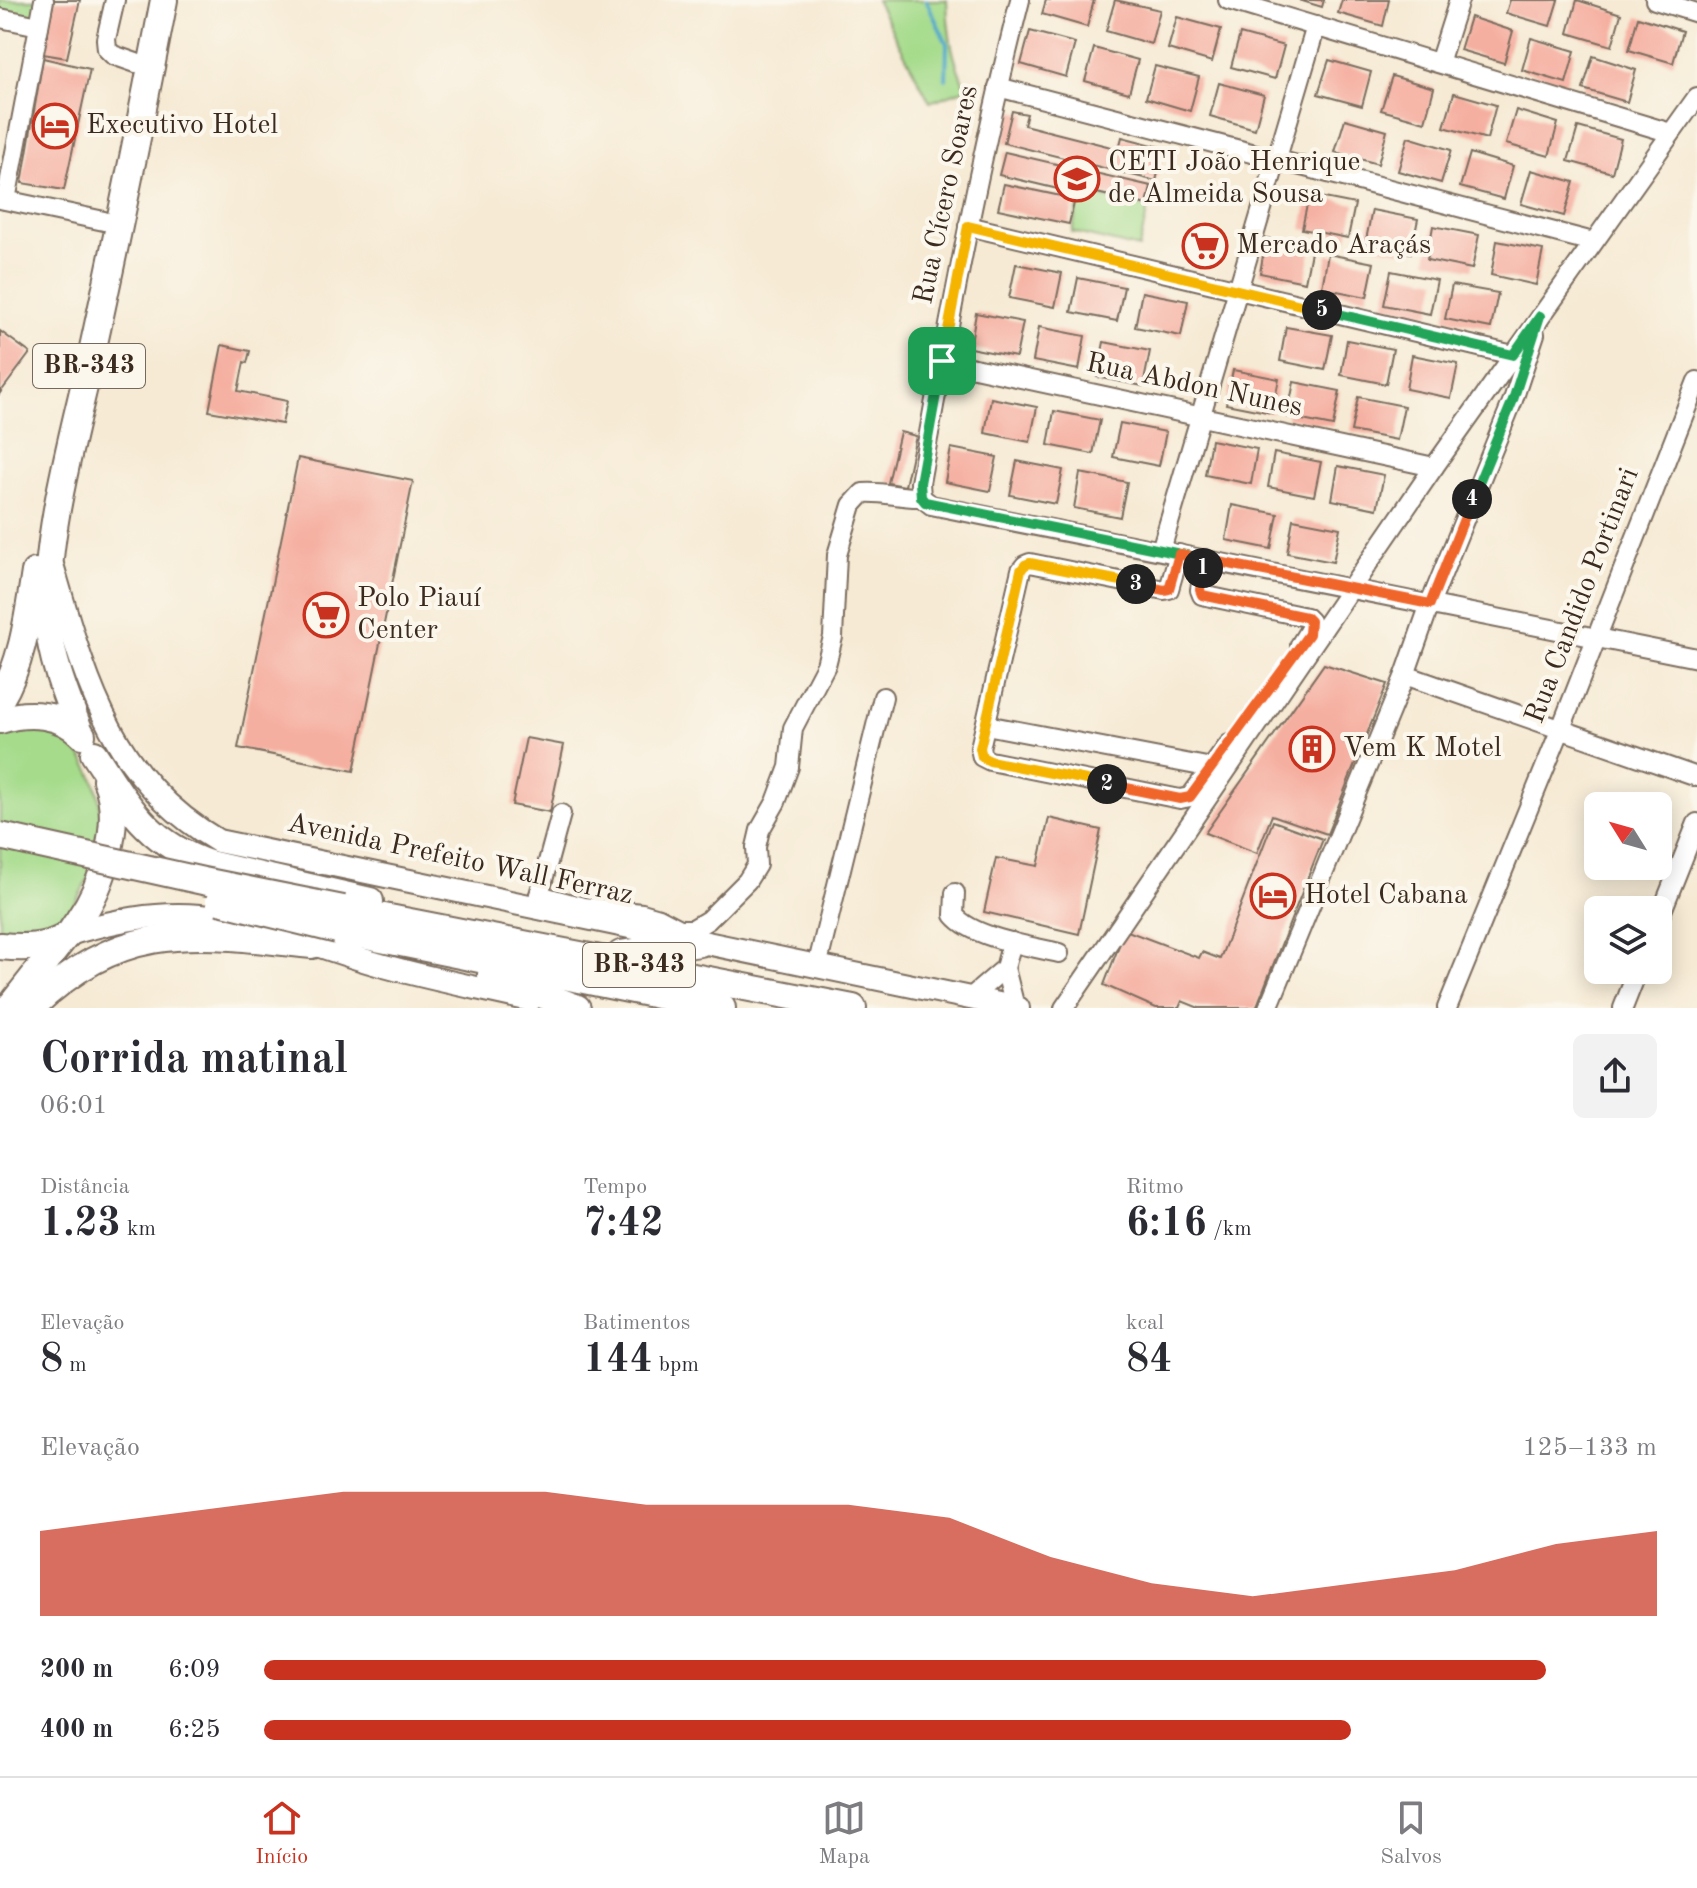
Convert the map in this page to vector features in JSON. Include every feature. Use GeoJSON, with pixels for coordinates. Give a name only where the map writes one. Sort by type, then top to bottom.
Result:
{"type":"FeatureCollection","features":[{"type":"Feature","properties":{"kind":"highway","name":"BR-343"},"geometry":{"type":"LineString","coordinates":[[0,700],[11,681],[24,639],[46,506],[149,0]]}},
{"type":"Feature","properties":{"kind":"highway","name":"BR-343"},"geometry":{"type":"LineString","coordinates":[[0,946],[29,948],[67,936],[87,909],[98,885],[110,841],[112,811],[109,788],[63,688],[52,646],[48,599],[61,493],[123,213],[164,0]]}},
{"type":"Feature","properties":{"kind":"highway"},"geometry":{"type":"LineString","coordinates":[[0,720],[12,716],[47,716],[61,720],[87,743]]}},
{"type":"Feature","properties":{"kind":"highway","name":"BR-343"},"geometry":{"type":"LineString","coordinates":[[87,743],[136,817],[150,832],[188,857],[363,898],[421,936],[597,957],[853,1008]]}},
{"type":"Feature","properties":{"kind":"highway"},"geometry":{"type":"LineString","coordinates":[[0,836],[203,881],[340,919]]}},
{"type":"Feature","properties":{"kind":"highway"},"geometry":{"type":"LineString","coordinates":[[0,855],[421,936],[577,1008]]}},
{"type":"Feature","properties":{"kind":"highway"},"geometry":{"type":"LineString","coordinates":[[31,1008],[49,991],[92,961],[146,940],[206,935],[312,945]]}},
{"type":"Feature","properties":{"kind":"highway"},"geometry":{"type":"LineString","coordinates":[[9,1008],[67,936]]}},
{"type":"Feature","properties":{"kind":"highway"},"geometry":{"type":"LineString","coordinates":[[421,936],[467,958],[722,1008]]}},
{"type":"Feature","properties":{"kind":"highway"},"geometry":{"type":"LineString","coordinates":[[597,957],[686,937]]}},
{"type":"Feature","properties":{"kind":"main road","name":"Avenida Prefeito Wall Ferraz"},"geometry":{"type":"LineString","coordinates":[[52,562],[71,635],[98,708],[143,781],[192,826],[218,841],[537,902],[817,967],[1017,1008]]}},
{"type":"Feature","properties":{"kind":"main road","name":"BR-343"},"geometry":{"type":"LineString","coordinates":[[67,936],[145,916],[202,916],[261,928],[387,967],[566,1008]]}},
{"type":"Feature","properties":{"kind":"street"},"geometry":{"type":"LineString","coordinates":[[44,0],[3,199],[104,221]]}},
{"type":"Feature","properties":{"kind":"street"},"geometry":{"type":"LineString","coordinates":[[115,0],[106,39],[107,49],[136,63]]}},
{"type":"Feature","properties":{"kind":"street","name":"Rua Cícero Soares"},"geometry":{"type":"LineString","coordinates":[[921,497],[920,483],[968,226],[1020,0]]}},
{"type":"Feature","properties":{"kind":"street"},"geometry":{"type":"LineString","coordinates":[[1228,0],[1671,133]]}},
{"type":"Feature","properties":{"kind":"street"},"geometry":{"type":"LineString","coordinates":[[1439,63],[1459,0]]}},
{"type":"Feature","properties":{"kind":"street"},"geometry":{"type":"LineString","coordinates":[[1655,0],[1697,13]]}},
{"type":"Feature","properties":{"kind":"street"},"geometry":{"type":"LineString","coordinates":[[0,18],[39,26]]}},
{"type":"Feature","properties":{"kind":"street"},"geometry":{"type":"LineString","coordinates":[[1205,559],[1200,590],[1202,595],[1300,615],[1310,621],[1311,627],[1190,797],[1180,799],[982,757],[980,748],[1021,570],[1025,565],[1030,563],[1164,590],[1169,589],[1172,583],[1170,552],[1201,417],[1316,26]]}},
{"type":"Feature","properties":{"kind":"street"},"geometry":{"type":"LineString","coordinates":[[998,87],[1593,242]]}},
{"type":"Feature","properties":{"kind":"street"},"geometry":{"type":"LineString","coordinates":[[1064,1008],[1434,467],[1697,97]]}},
{"type":"Feature","properties":{"kind":"street"},"geometry":{"type":"LineString","coordinates":[[968,226],[1513,355]]}},
{"type":"Feature","properties":{"kind":"street"},"geometry":{"type":"LineString","coordinates":[[1268,1008],[1405,675],[1430,604],[1513,400],[1540,316]]}},
{"type":"Feature","properties":{"kind":"street","name":"Rua Abdon Nunes"},"geometry":{"type":"LineString","coordinates":[[942,361],[1434,467]]}},
{"type":"Feature","properties":{"kind":"street","name":"Rua Candido Portinari"},"geometry":{"type":"LineString","coordinates":[[1447,1008],[1697,381]]}},
{"type":"Feature","properties":{"kind":"street"},"geometry":{"type":"LineString","coordinates":[[686,937],[747,881],[757,865],[756,847],[760,830],[776,802],[789,767],[793,728],[826,665],[833,637],[837,555],[852,505],[863,493],[921,497],[931,505],[1697,658]]}},
{"type":"Feature","properties":{"kind":"street"},"geometry":{"type":"LineString","coordinates":[[1405,675],[1697,777]]}},
{"type":"Feature","properties":{"kind":"street"},"geometry":{"type":"LineString","coordinates":[[817,967],[883,697]]}},
{"type":"Feature","properties":{"kind":"street"},"geometry":{"type":"LineString","coordinates":[[986,725],[1212,768]]}},
{"type":"Feature","properties":{"kind":"street"},"geometry":{"type":"LineString","coordinates":[[537,902],[561,814]]}},
{"type":"Feature","properties":{"kind":"street"},"geometry":{"type":"LineString","coordinates":[[1668,896],[1697,823]]}},
{"type":"Feature","properties":{"kind":"street"},"geometry":{"type":"LineString","coordinates":[[955,893],[954,915],[961,923],[1012,942],[1059,953]]}},
{"type":"Feature","properties":{"kind":"street"},"geometry":{"type":"LineString","coordinates":[[1012,942],[1005,968],[1017,1008]]}},
{"type":"Feature","properties":{"kind":"street"},"geometry":{"type":"LineString","coordinates":[[970,998],[1005,968]]}},
{"type":"Feature","properties":{"kind":"street"},"geometry":{"type":"LineString","coordinates":[[1623,1008],[1632,984]]}},
{"type":"Feature","properties":{"kind":"green space"},"geometry":{"type":"Polygon","coordinates":[[[0,0],[41,0],[37,22],[0,15],[0,0]]]}},
{"type":"Feature","properties":{"kind":"green space"},"geometry":{"type":"Polygon","coordinates":[[[876,0],[947,0],[952,45],[966,89],[930,102],[876,0]]]}},
{"type":"Feature","properties":{"kind":"green space"},"geometry":{"type":"Polygon","coordinates":[[[1081,192],[1148,208],[1139,248],[1072,232],[1081,192]]]}},
{"type":"Feature","properties":{"kind":"green space"},"geometry":{"type":"Polygon","coordinates":[[[14,727],[45,732],[69,744],[86,763],[96,786],[101,812],[99,840],[92,868],[66,919],[53,929],[39,933],[0,936],[0,733],[14,727]]]}},
{"type":"Feature","properties":{"kind":"building"},"geometry":{"type":"Polygon","coordinates":[[[54,0],[80,0],[67,58],[43,54],[54,0]]]}},
{"type":"Feature","properties":{"kind":"building"},"geometry":{"type":"Polygon","coordinates":[[[1046,0],[1094,0],[1087,27],[1042,14],[1046,0]]]}},
{"type":"Feature","properties":{"kind":"building"},"geometry":{"type":"Polygon","coordinates":[[[1115,0],[1160,10],[1151,44],[1106,31],[1115,0]]]}},
{"type":"Feature","properties":{"kind":"building"},"geometry":{"type":"Polygon","coordinates":[[[1299,0],[1324,0],[1322,7],[1299,0]]]}},
{"type":"Feature","properties":{"kind":"building"},"geometry":{"type":"Polygon","coordinates":[[[1342,0],[1389,0],[1383,26],[1338,13],[1342,0]]]}},
{"type":"Feature","properties":{"kind":"building"},"geometry":{"type":"Polygon","coordinates":[[[1510,0],[1558,0],[1550,26],[1506,13],[1510,0]]]}},
{"type":"Feature","properties":{"kind":"building"},"geometry":{"type":"Polygon","coordinates":[[[1577,0],[1621,14],[1612,46],[1568,33],[1577,0]]]}},
{"type":"Feature","properties":{"kind":"building"},"geometry":{"type":"Polygon","coordinates":[[[1177,17],[1221,29],[1212,62],[1168,49],[1177,17]]]}},
{"type":"Feature","properties":{"kind":"building"},"geometry":{"type":"Polygon","coordinates":[[[1470,17],[1513,31],[1504,63],[1460,50],[1470,17]]]}},
{"type":"Feature","properties":{"kind":"building"},"geometry":{"type":"Polygon","coordinates":[[[1638,17],[1682,31],[1673,63],[1629,50],[1638,17]]]}},
{"type":"Feature","properties":{"kind":"building"},"geometry":{"type":"Polygon","coordinates":[[[1030,31],[1075,43],[1066,77],[1021,64],[1030,31]]]}},
{"type":"Feature","properties":{"kind":"building"},"geometry":{"type":"Polygon","coordinates":[[[1240,34],[1284,46],[1275,79],[1231,67],[1240,34]]]}},
{"type":"Feature","properties":{"kind":"building"},"geometry":{"type":"Polygon","coordinates":[[[1531,38],[1575,51],[1566,83],[1522,70],[1531,38]]]}},
{"type":"Feature","properties":{"kind":"building"},"geometry":{"type":"Polygon","coordinates":[[[1094,48],[1138,60],[1129,93],[1085,81],[1094,48]]]}},
{"type":"Feature","properties":{"kind":"building"},"geometry":{"type":"Polygon","coordinates":[[[1593,56],[1636,70],[1627,102],[1583,89],[1593,56]]]}},
{"type":"Feature","properties":{"kind":"building","name":"Executivo Hotel"},"geometry":{"type":"Polygon","coordinates":[[[43,58],[90,69],[64,190],[22,183],[43,58]]]}},
{"type":"Feature","properties":{"kind":"building"},"geometry":{"type":"Polygon","coordinates":[[[1329,60],[1371,72],[1362,106],[1318,94],[1329,60]]]}},
{"type":"Feature","properties":{"kind":"building"},"geometry":{"type":"Polygon","coordinates":[[[1155,66],[1199,77],[1190,111],[1146,98],[1155,66]]]}},
{"type":"Feature","properties":{"kind":"building"},"geometry":{"type":"Polygon","coordinates":[[[1392,76],[1434,88],[1425,122],[1381,110],[1392,76]]]}},
{"type":"Feature","properties":{"kind":"building"},"geometry":{"type":"Polygon","coordinates":[[[1219,83],[1264,95],[1255,129],[1210,116],[1219,83]]]}},
{"type":"Feature","properties":{"kind":"building"},"geometry":{"type":"Polygon","coordinates":[[[1454,93],[1496,105],[1487,139],[1444,127],[1454,93]]]}},
{"type":"Feature","properties":{"kind":"building"},"geometry":{"type":"Polygon","coordinates":[[[1516,110],[1558,123],[1549,156],[1506,144],[1516,110]]]}},
{"type":"Feature","properties":{"kind":"building"},"geometry":{"type":"Polygon","coordinates":[[[1012,111],[1027,114],[1024,125],[1119,149],[1122,137],[1164,148],[1156,181],[1004,143],[1012,111]]]}},
{"type":"Feature","properties":{"kind":"building"},"geometry":{"type":"Polygon","coordinates":[[[1345,119],[1387,131],[1378,164],[1335,152],[1345,119]]]}},
{"type":"Feature","properties":{"kind":"building"},"geometry":{"type":"Polygon","coordinates":[[[1578,127],[1621,139],[1612,173],[1568,161],[1578,127]]]}},
{"type":"Feature","properties":{"kind":"building"},"geometry":{"type":"Polygon","coordinates":[[[1408,137],[1451,150],[1441,183],[1398,171],[1408,137]]]}},
{"type":"Feature","properties":{"kind":"building"},"geometry":{"type":"Polygon","coordinates":[[[1005,152],[1151,186],[1147,205],[1080,189],[1079,194],[999,175],[1005,152]]]}},
{"type":"Feature","properties":{"kind":"building"},"geometry":{"type":"Polygon","coordinates":[[[1470,153],[1513,166],[1504,199],[1460,187],[1470,153]]]}},
{"type":"Feature","properties":{"kind":"building"},"geometry":{"type":"Polygon","coordinates":[[[1531,170],[1574,182],[1564,216],[1521,204],[1531,170]]]}},
{"type":"Feature","properties":{"kind":"building"},"geometry":{"type":"Polygon","coordinates":[[[1004,184],[1075,199],[1069,224],[998,209],[1004,184]]]}},
{"type":"Feature","properties":{"kind":"building"},"geometry":{"type":"Polygon","coordinates":[[[1309,195],[1355,204],[1348,238],[1302,229],[1309,195]]]}},
{"type":"Feature","properties":{"kind":"building"},"geometry":{"type":"Polygon","coordinates":[[[1372,210],[1418,219],[1411,253],[1365,245],[1372,210]]]}},
{"type":"Feature","properties":{"kind":"building"},"geometry":{"type":"Polygon","coordinates":[[[1433,226],[1479,235],[1472,269],[1427,260],[1433,226]]]}},
{"type":"Feature","properties":{"kind":"building"},"geometry":{"type":"Polygon","coordinates":[[[1266,238],[1312,247],[1305,282],[1260,273],[1266,238]]]}},
{"type":"Feature","properties":{"kind":"building"},"geometry":{"type":"Polygon","coordinates":[[[1497,241],[1543,250],[1536,285],[1491,275],[1497,241]]]}},
{"type":"Feature","properties":{"kind":"building"},"geometry":{"type":"Polygon","coordinates":[[[1328,254],[1374,263],[1367,297],[1322,288],[1328,254]]]}},
{"type":"Feature","properties":{"kind":"building"},"geometry":{"type":"Polygon","coordinates":[[[1016,264],[1062,273],[1055,307],[1009,298],[1016,264]]]}},
{"type":"Feature","properties":{"kind":"building"},"geometry":{"type":"Polygon","coordinates":[[[1391,271],[1437,280],[1430,314],[1384,305],[1391,271]]]}},
{"type":"Feature","properties":{"kind":"building"},"geometry":{"type":"Polygon","coordinates":[[[1078,278],[1124,287],[1117,321],[1071,312],[1078,278]]]}},
{"type":"Feature","properties":{"kind":"building"},"geometry":{"type":"Polygon","coordinates":[[[1452,285],[1498,293],[1491,328],[1445,319],[1452,285]]]}},
{"type":"Feature","properties":{"kind":"building"},"geometry":{"type":"Polygon","coordinates":[[[1142,292],[1188,301],[1181,336],[1135,327],[1142,292]]]}},
{"type":"Feature","properties":{"kind":"building"},"geometry":{"type":"Polygon","coordinates":[[[976,313],[1023,322],[1016,357],[970,348],[976,313]]]}},
{"type":"Feature","properties":{"kind":"building"},"geometry":{"type":"Polygon","coordinates":[[[1039,327],[1085,336],[1079,370],[1033,361],[1039,327]]]}},
{"type":"Feature","properties":{"kind":"building"},"geometry":{"type":"Polygon","coordinates":[[[1286,327],[1332,335],[1325,370],[1280,361],[1286,327]]]}},
{"type":"Feature","properties":{"kind":"building"},"geometry":{"type":"Polygon","coordinates":[[[0,331],[30,353],[0,393],[0,331]]]}},
{"type":"Feature","properties":{"kind":"building"},"geometry":{"type":"Polygon","coordinates":[[[1347,340],[1393,349],[1386,384],[1341,375],[1347,340]]]}},
{"type":"Feature","properties":{"kind":"building"},"geometry":{"type":"Polygon","coordinates":[[[1104,342],[1150,351],[1143,386],[1097,377],[1104,342]]]}},
{"type":"Feature","properties":{"kind":"building"},"geometry":{"type":"Polygon","coordinates":[[[222,345],[250,351],[247,363],[244,362],[238,391],[287,401],[282,424],[209,411],[222,345]]]}},
{"type":"Feature","properties":{"kind":"building"},"geometry":{"type":"Polygon","coordinates":[[[1412,355],[1458,364],[1451,398],[1406,389],[1412,355]]]}},
{"type":"Feature","properties":{"kind":"building"},"geometry":{"type":"Polygon","coordinates":[[[1233,370],[1279,379],[1272,413],[1226,404],[1233,370]]]}},
{"type":"Feature","properties":{"kind":"building"},"geometry":{"type":"Polygon","coordinates":[[[1294,382],[1340,391],[1333,426],[1287,417],[1294,382]]]}},
{"type":"Feature","properties":{"kind":"building"},"geometry":{"type":"Polygon","coordinates":[[[1358,397],[1404,406],[1397,440],[1351,431],[1358,397]]]}},
{"type":"Feature","properties":{"kind":"building"},"geometry":{"type":"Polygon","coordinates":[[[991,398],[1037,407],[1030,442],[985,433],[991,398]]]}},
{"type":"Feature","properties":{"kind":"building"},"geometry":{"type":"Polygon","coordinates":[[[1054,411],[1100,420],[1093,454],[1048,445],[1054,411]]]}},
{"type":"Feature","properties":{"kind":"building"},"geometry":{"type":"Polygon","coordinates":[[[1120,423],[1166,432],[1159,466],[1113,457],[1120,423]]]}},
{"type":"Feature","properties":{"kind":"building"},"geometry":{"type":"Polygon","coordinates":[[[900,432],[916,436],[905,486],[888,483],[900,432]]]}},
{"type":"Feature","properties":{"kind":"building"},"geometry":{"type":"Polygon","coordinates":[[[1211,440],[1257,449],[1251,484],[1205,475],[1211,440]]]}},
{"type":"Feature","properties":{"kind":"building"},"geometry":{"type":"Polygon","coordinates":[[[951,448],[997,457],[990,491],[945,482],[951,448]]]}},
{"type":"Feature","properties":{"kind":"building"},"geometry":{"type":"Polygon","coordinates":[[[1274,453],[1321,462],[1314,496],[1268,487],[1274,453]]]}},
{"type":"Feature","properties":{"kind":"building","name":"Polo Piauí Center"},"geometry":{"type":"Polygon","coordinates":[[[298,458],[413,481],[354,771],[238,748],[298,458]]]}},
{"type":"Feature","properties":{"kind":"building"},"geometry":{"type":"Polygon","coordinates":[[[1017,461],[1063,470],[1056,504],[1010,495],[1017,461]]]}},
{"type":"Feature","properties":{"kind":"building"},"geometry":{"type":"Polygon","coordinates":[[[1338,466],[1384,475],[1377,509],[1332,500],[1338,466]]]}},
{"type":"Feature","properties":{"kind":"building"},"geometry":{"type":"Polygon","coordinates":[[[1080,473],[1127,482],[1120,517],[1074,508],[1080,473]]]}},
{"type":"Feature","properties":{"kind":"building"},"geometry":{"type":"Polygon","coordinates":[[[1232,505],[1278,514],[1271,549],[1226,540],[1232,505]]]}},
{"type":"Feature","properties":{"kind":"building"},"geometry":{"type":"Polygon","coordinates":[[[1293,519],[1340,528],[1333,562],[1287,553],[1293,519]]]}},
{"type":"Feature","properties":{"kind":"building","name":"Vem K Motel"},"geometry":{"type":"Polygon","coordinates":[[[1324,664],[1387,684],[1327,834],[1272,815],[1257,853],[1205,833],[1324,664]]]}},
{"type":"Feature","properties":{"kind":"building"},"geometry":{"type":"Polygon","coordinates":[[[526,738],[564,745],[550,812],[512,805],[526,738]]]}},
{"type":"Feature","properties":{"kind":"building"},"geometry":{"type":"Polygon","coordinates":[[[1049,818],[1101,830],[1079,934],[984,912],[996,858],[1038,866],[1049,818]]]}},
{"type":"Feature","properties":{"kind":"building","name":"Hotel Cabana"},"geometry":{"type":"Polygon","coordinates":[[[1273,821],[1323,839],[1256,1008],[1199,1008],[1182,1001],[1179,1008],[1156,1008],[1104,985],[1125,930],[1199,958],[1202,952],[1220,959],[1273,821]]]}},
{"type":"Feature","properties":{"kind":"waterway"},"geometry":{"type":"LineString","coordinates":[[926,0],[947,44],[946,79]]}},
{"type":"Feature","properties":{"kind":"place","name":"Executivo Hotel"},"geometry":{"type":"Point","coordinates":[55,126]}},
{"type":"Feature","properties":{"kind":"place","name":"CETI João Henrique de Almeida Sousa"},"geometry":{"type":"Point","coordinates":[1077,179]}},
{"type":"Feature","properties":{"kind":"place","name":"Mercado Araçás"},"geometry":{"type":"Point","coordinates":[1205,246]}},
{"type":"Feature","properties":{"kind":"place","name":"Polo Piauí Center"},"geometry":{"type":"Point","coordinates":[326,615]}},
{"type":"Feature","properties":{"kind":"place","name":"Vem K Motel"},"geometry":{"type":"Point","coordinates":[1312,749]}},
{"type":"Feature","properties":{"kind":"place","name":"Hotel Cabana"},"geometry":{"type":"Point","coordinates":[1273,896]}},
{"type":"Feature","properties":{"kind":"route"},"geometry":{"type":"LineString","coordinates":[[942,361],[920,483],[921,497],[925,502],[1205,559],[1200,590],[1207,598],[1300,615],[1310,621],[1309,634],[1197,789],[1190,797],[1180,799],[982,757],[980,748],[1021,570],[1030,563],[1164,590],[1169,589],[1172,583],[1179,554],[1351,588],[1430,604],[1513,400],[1540,316],[1513,355],[968,226],[942,361]]}}]}
